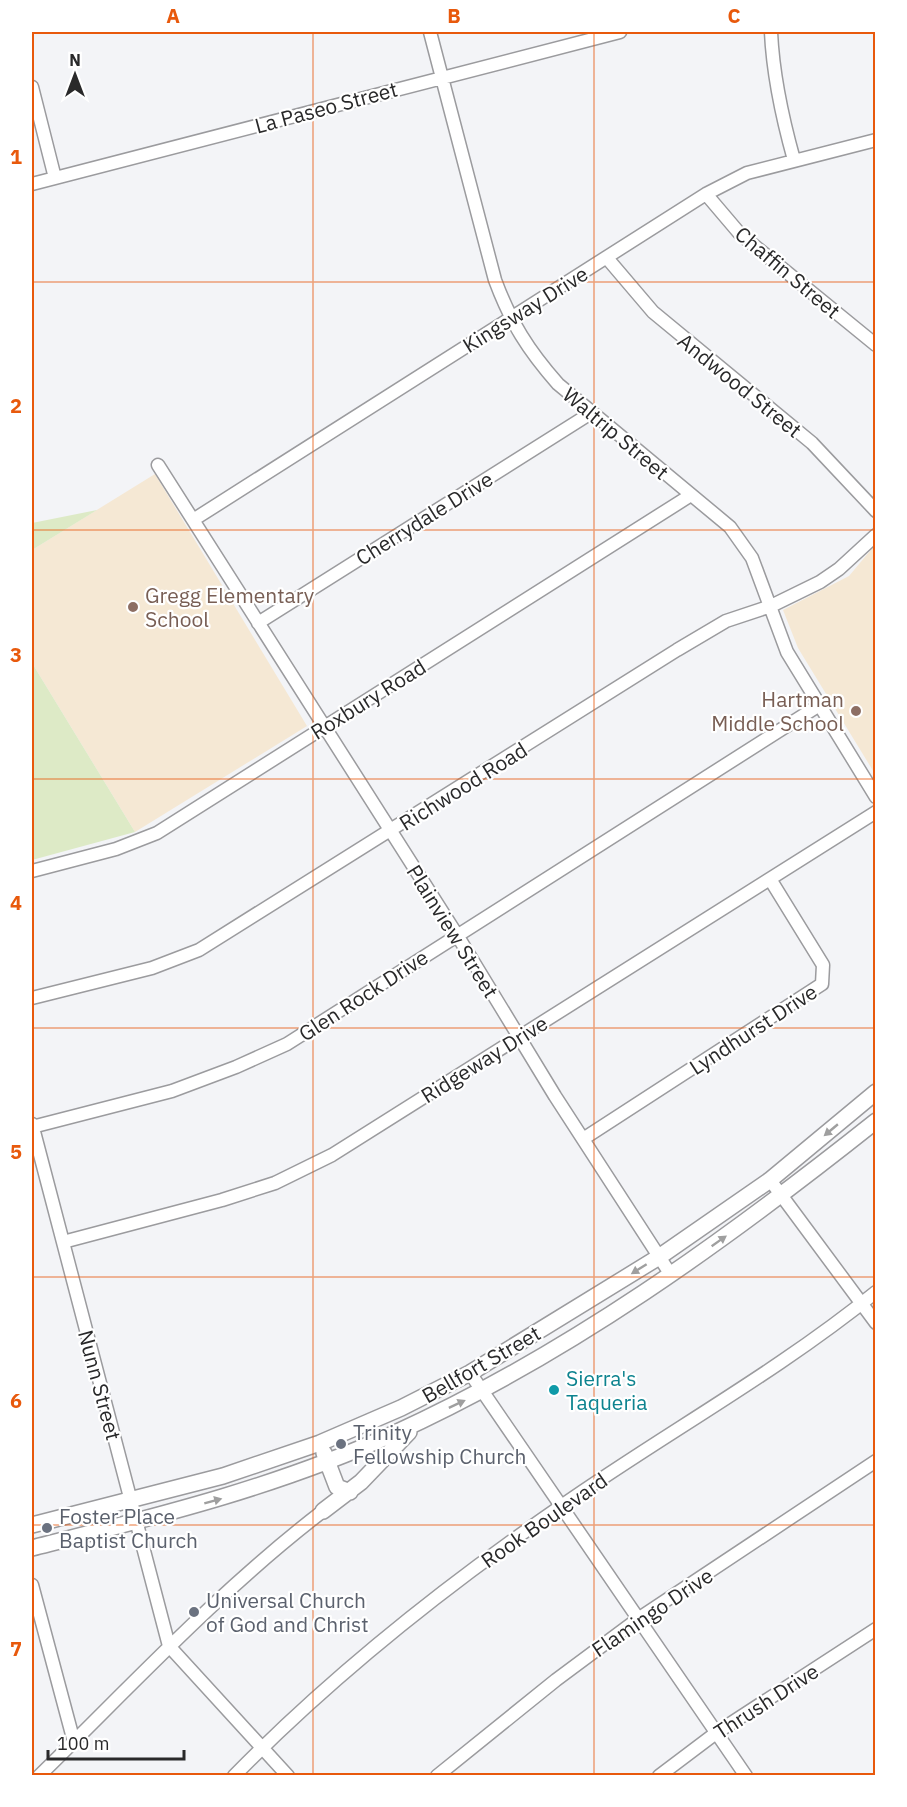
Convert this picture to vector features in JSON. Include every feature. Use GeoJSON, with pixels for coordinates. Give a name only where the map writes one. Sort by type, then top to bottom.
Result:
{"type":"FeatureCollection","features":[{"type":"Feature","properties":{"kind":"main road","name":"Bellfort Street"},"geometry":{"type":"LineString","coordinates":[[32,1525],[223,1476],[320,1443],[401,1408],[470,1374],[659,1257],[770,1180],[876,1092]]}},
{"type":"Feature","properties":{"kind":"main road","name":"Bellfort Street"},"geometry":{"type":"LineString","coordinates":[[32,1548],[225,1498],[327,1461],[481,1392],[648,1292],[782,1196],[876,1121]]}},
{"type":"Feature","properties":{"kind":"main road"},"geometry":{"type":"LineString","coordinates":[[323,1511],[350,1492],[399,1440],[422,1420]]}},
{"type":"Feature","properties":{"kind":"main road"},"geometry":{"type":"LineString","coordinates":[[320,1443],[333,1481],[331,1498],[323,1511]]}},
{"type":"Feature","properties":{"kind":"main road"},"geometry":{"type":"LineString","coordinates":[[333,1481],[342,1491],[350,1492]]}},
{"type":"Feature","properties":{"kind":"street","name":"Waltrip Street"},"geometry":{"type":"LineString","coordinates":[[430,32],[495,280],[509,318],[536,360],[558,384],[730,527],[752,558],[787,652],[818,706],[876,797]]}},
{"type":"Feature","properties":{"kind":"street","name":"La Paseo Street"},"geometry":{"type":"LineString","coordinates":[[32,184],[620,32]]}},
{"type":"Feature","properties":{"kind":"street"},"geometry":{"type":"LineString","coordinates":[[771,32],[772,64],[779,106],[794,160]]}},
{"type":"Feature","properties":{"kind":"street"},"geometry":{"type":"LineString","coordinates":[[32,87],[55,178]]}},
{"type":"Feature","properties":{"kind":"street","name":"Kingsway Drive"},"geometry":{"type":"LineString","coordinates":[[193,520],[706,194],[747,173],[876,140]]}},
{"type":"Feature","properties":{"kind":"street","name":"Chaffin Street"},"geometry":{"type":"LineString","coordinates":[[706,194],[740,234],[876,345]]}},
{"type":"Feature","properties":{"kind":"street","name":"Andwood Street"},"geometry":{"type":"LineString","coordinates":[[607,258],[653,312],[812,443],[876,511]]}},
{"type":"Feature","properties":{"kind":"street","name":"Cherrydale Drive"},"geometry":{"type":"LineString","coordinates":[[258,623],[591,413]]}},
{"type":"Feature","properties":{"kind":"street","name":"Plainview Street"},"geometry":{"type":"LineString","coordinates":[[158,465],[671,1275]]}},
{"type":"Feature","properties":{"kind":"street","name":"Roxbury Road"},"geometry":{"type":"LineString","coordinates":[[32,872],[116,849],[157,832],[690,495]]}},
{"type":"Feature","properties":{"kind":"street","name":"Richwood Road"},"geometry":{"type":"LineString","coordinates":[[32,998],[152,968],[199,950],[677,650],[726,621],[771,606],[820,582],[839,569],[876,534]]}},
{"type":"Feature","properties":{"kind":"street","name":"Glen Rock Drive"},"geometry":{"type":"LineString","coordinates":[[32,1126],[172,1091],[236,1067],[287,1044],[818,706]]}},
{"type":"Feature","properties":{"kind":"street","name":"Ridgeway Drive"},"geometry":{"type":"LineString","coordinates":[[63,1242],[275,1183],[332,1155],[876,812]]}},
{"type":"Feature","properties":{"kind":"street","name":"Lyndhurst Drive"},"geometry":{"type":"LineString","coordinates":[[583,1139],[822,984],[823,965],[770,879]]}},
{"type":"Feature","properties":{"kind":"street","name":"Nunn Street"},"geometry":{"type":"LineString","coordinates":[[32,1126],[169,1646]]}},
{"type":"Feature","properties":{"kind":"street"},"geometry":{"type":"LineString","coordinates":[[770,1180],[876,1323]]}},
{"type":"Feature","properties":{"kind":"street","name":"Rook Boulevard"},"geometry":{"type":"LineString","coordinates":[[234,1776],[261,1748],[392,1631],[561,1506],[730,1398],[876,1293]]}},
{"type":"Feature","properties":{"kind":"street"},"geometry":{"type":"LineString","coordinates":[[470,1374],[746,1776]]}},
{"type":"Feature","properties":{"kind":"street","name":"Flamingo Drive"},"geometry":{"type":"LineString","coordinates":[[437,1776],[556,1680],[638,1619],[876,1461]]}},
{"type":"Feature","properties":{"kind":"street"},"geometry":{"type":"LineString","coordinates":[[39,1776],[169,1646],[283,1542],[323,1511]]}},
{"type":"Feature","properties":{"kind":"street"},"geometry":{"type":"LineString","coordinates":[[32,1585],[74,1742]]}},
{"type":"Feature","properties":{"kind":"street","name":"Thrush Drive"},"geometry":{"type":"LineString","coordinates":[[658,1776],[716,1733],[876,1629]]}},
{"type":"Feature","properties":{"kind":"street"},"geometry":{"type":"LineString","coordinates":[[169,1646],[288,1776]]}},
{"type":"Feature","properties":{"kind":"shaded area","name":"Gregg Elementary School"},"geometry":{"type":"Polygon","coordinates":[[[155,474],[307,726],[135,832],[32,663],[32,550],[155,474]]]}},
{"type":"Feature","properties":{"kind":"shaded area","name":"Hartman Middle School"},"geometry":{"type":"Polygon","coordinates":[[[875,545],[875,774],[798,648],[783,610],[849,576],[875,545]]]}},
{"type":"Feature","properties":{"kind":"green space"},"geometry":{"type":"Polygon","coordinates":[[[97,510],[32,550],[32,523],[97,510]]]}},
{"type":"Feature","properties":{"kind":"green space"},"geometry":{"type":"Polygon","coordinates":[[[32,663],[135,832],[32,860],[32,663]]]}},
{"type":"Feature","properties":{"kind":"place","name":"Gregg Elementary School"},"geometry":{"type":"Point","coordinates":[133,607]}},
{"type":"Feature","properties":{"kind":"place","name":"Hartman Middle School"},"geometry":{"type":"Point","coordinates":[856,711]}},
{"type":"Feature","properties":{"kind":"place","name":"Sierra's Taqueria"},"geometry":{"type":"Point","coordinates":[554,1390]}},
{"type":"Feature","properties":{"kind":"place","name":"Trinity Fellowship Church"},"geometry":{"type":"Point","coordinates":[341,1444]}},
{"type":"Feature","properties":{"kind":"place","name":"Foster Place Baptist Church"},"geometry":{"type":"Point","coordinates":[47,1528]}},
{"type":"Feature","properties":{"kind":"place","name":"Universal Church of God and Christ"},"geometry":{"type":"Point","coordinates":[194,1612]}}]}
